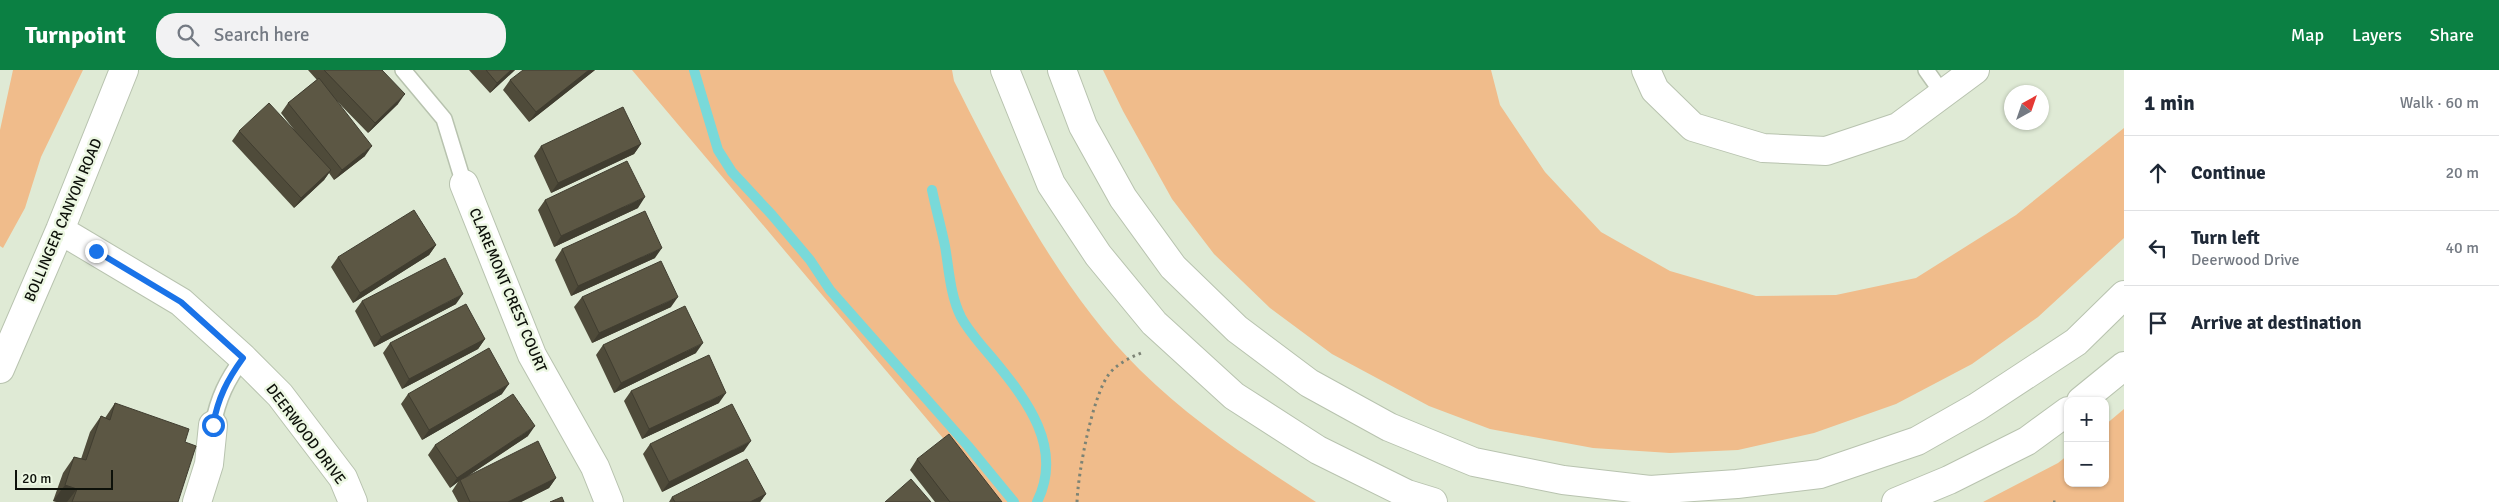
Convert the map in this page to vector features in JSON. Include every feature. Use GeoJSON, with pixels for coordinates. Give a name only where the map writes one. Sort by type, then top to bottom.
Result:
{"type":"FeatureCollection","features":[{"type":"Feature","properties":{"kind":"street","name":"BOLLINGER CANYON ROAD"},"geometry":{"type":"LineString","coordinates":[[0,370],[60,230],[124,70]]}},
{"type":"Feature","properties":{"kind":"street"},"geometry":{"type":"LineString","coordinates":[[1005,70],[1051,184],[1098,255],[1154,323],[1241,401],[1318,450],[1407,494],[1433,502]]}},
{"type":"Feature","properties":{"kind":"street"},"geometry":{"type":"LineString","coordinates":[[1062,70],[1083,126],[1123,198],[1173,266],[1237,329],[1310,383],[1389,427],[1474,462],[1563,480],[1650,490],[1737,484],[1820,474],[1917,441],[1976,407],[2076,342],[2124,295]]}},
{"type":"Feature","properties":{"kind":"street"},"geometry":{"type":"LineString","coordinates":[[1646,70],[1655,90],[1693,127],[1763,148],[1826,151],[1898,127],[1974,70]]}},
{"type":"Feature","properties":{"kind":"street","name":"CLAREMONT CREST COURT"},"geometry":{"type":"LineString","coordinates":[[464,184],[532,355],[595,467],[609,502]]}},
{"type":"Feature","properties":{"kind":"street","name":"DEERWOOD DRIVE"},"geometry":{"type":"LineString","coordinates":[[60,230],[181,302],[243,358],[280,395],[343,478],[353,502]]}},
{"type":"Feature","properties":{"kind":"street"},"geometry":{"type":"LineString","coordinates":[[2086,397],[2124,366]]}},
{"type":"Feature","properties":{"kind":"street"},"geometry":{"type":"LineString","coordinates":[[1896,502],[1949,480],[2027,441],[2064,414]]}},
{"type":"Feature","properties":{"kind":"street"},"geometry":{"type":"LineString","coordinates":[[197,502],[209,464],[213,425]]}},
{"type":"Feature","properties":{"kind":"lane"},"geometry":{"type":"LineString","coordinates":[[403,70],[444,119],[464,184]]}},
{"type":"Feature","properties":{"kind":"lane"},"geometry":{"type":"LineString","coordinates":[[1926,70],[1943,94]]}},
{"type":"Feature","properties":{"kind":"lane"},"geometry":{"type":"LineString","coordinates":[[213,425],[217,403],[226,382],[243,358]]}},
{"type":"Feature","properties":{"kind":"path"},"geometry":{"type":"LineString","coordinates":[[1077,502],[1078,484],[1089,427],[1103,385],[1117,366],[1143,352]]}},
{"type":"Feature","properties":{"kind":"path"},"geometry":{"type":"LineString","coordinates":[[2053,502],[2059,502]]}},
{"type":"Feature","properties":{"kind":"shaded area"},"geometry":{"type":"Polygon","coordinates":[[[13,70],[83,70],[41,157],[25,208],[3,248],[0,246],[0,130],[13,70]]]}},
{"type":"Feature","properties":{"kind":"shaded area"},"geometry":{"type":"Polygon","coordinates":[[[632,70],[952,70],[954,81],[973,119],[1036,233],[1085,306],[1111,339],[1140,370],[1181,407],[1247,456],[1316,502],[997,502],[632,70]]]}},
{"type":"Feature","properties":{"kind":"shaded area"},"geometry":{"type":"Polygon","coordinates":[[[1103,70],[1491,70],[1500,105],[1545,172],[1601,232],[1670,271],[1756,296],[1836,295],[1916,278],[2016,215],[2124,128],[2124,238],[2038,317],[1972,364],[1896,404],[1814,433],[1738,450],[1670,453],[1593,448],[1490,429],[1429,406],[1332,354],[1270,308],[1214,254],[1172,199],[1123,111],[1103,70]]]}},
{"type":"Feature","properties":{"kind":"shaded area"},"geometry":{"type":"Polygon","coordinates":[[[2124,409],[2124,502],[1983,502],[2064,458],[2064,487],[2109,487],[2109,422],[2124,409]]]}},
{"type":"Feature","properties":{"kind":"building"},"geometry":{"type":"Polygon","coordinates":[[[324,70],[382,70],[405,94],[375,123],[324,70]]]}},
{"type":"Feature","properties":{"kind":"building"},"geometry":{"type":"Polygon","coordinates":[[[486,70],[511,70],[497,83],[486,70]]]}},
{"type":"Feature","properties":{"kind":"building"},"geometry":{"type":"Polygon","coordinates":[[[523,70],[589,70],[536,112],[510,80],[523,70]]]}},
{"type":"Feature","properties":{"kind":"building"},"geometry":{"type":"Polygon","coordinates":[[[319,78],[372,146],[342,170],[288,103],[319,78]]]}},
{"type":"Feature","properties":{"kind":"building"},"geometry":{"type":"Polygon","coordinates":[[[269,103],[331,170],[301,198],[239,131],[269,103]]]}},
{"type":"Feature","properties":{"kind":"building"},"geometry":{"type":"Polygon","coordinates":[[[623,107],[641,144],[558,183],[541,146],[623,107]]]}},
{"type":"Feature","properties":{"kind":"building"},"geometry":{"type":"Polygon","coordinates":[[[627,161],[645,197],[561,236],[545,200],[627,161]]]}},
{"type":"Feature","properties":{"kind":"building"},"geometry":{"type":"Polygon","coordinates":[[[414,210],[436,245],[360,293],[338,257],[414,210]]]}},
{"type":"Feature","properties":{"kind":"building"},"geometry":{"type":"Polygon","coordinates":[[[645,211],[662,248],[578,286],[562,249],[645,211]]]}},
{"type":"Feature","properties":{"kind":"building"},"geometry":{"type":"Polygon","coordinates":[[[445,258],[463,294],[381,337],[362,301],[445,258]]]}},
{"type":"Feature","properties":{"kind":"building"},"geometry":{"type":"Polygon","coordinates":[[[661,261],[678,297],[599,333],[582,297],[661,261]]]}},
{"type":"Feature","properties":{"kind":"building"},"geometry":{"type":"Polygon","coordinates":[[[466,304],[485,339],[409,379],[390,343],[466,304]]]}},
{"type":"Feature","properties":{"kind":"building"},"geometry":{"type":"Polygon","coordinates":[[[685,306],[703,343],[621,383],[603,345],[685,306]]]}},
{"type":"Feature","properties":{"kind":"building"},"geometry":{"type":"Polygon","coordinates":[[[489,348],[509,384],[429,430],[408,394],[489,348]]]}},
{"type":"Feature","properties":{"kind":"building"},"geometry":{"type":"Polygon","coordinates":[[[709,355],[726,393],[649,429],[631,391],[709,355]]]}},
{"type":"Feature","properties":{"kind":"building"},"geometry":{"type":"Polygon","coordinates":[[[513,394],[535,426],[457,478],[435,445],[513,394]]]}},
{"type":"Feature","properties":{"kind":"building"},"geometry":{"type":"Polygon","coordinates":[[[115,403],[189,429],[185,442],[196,446],[178,502],[72,502],[77,489],[65,485],[74,457],[86,460],[101,416],[110,420],[115,403]]]}},
{"type":"Feature","properties":{"kind":"building"},"geometry":{"type":"Polygon","coordinates":[[[732,404],[751,441],[669,482],[650,444],[732,404]]]}},
{"type":"Feature","properties":{"kind":"building"},"geometry":{"type":"Polygon","coordinates":[[[949,434],[1002,502],[950,502],[917,459],[949,434]]]}},
{"type":"Feature","properties":{"kind":"building"},"geometry":{"type":"Polygon","coordinates":[[[538,441],[556,478],[508,502],[470,502],[460,480],[538,441]]]}},
{"type":"Feature","properties":{"kind":"building"},"geometry":{"type":"Polygon","coordinates":[[[747,459],[766,494],[750,502],[675,502],[672,497],[747,459]]]}},
{"type":"Feature","properties":{"kind":"building"},"geometry":{"type":"Polygon","coordinates":[[[911,479],[931,502],[885,502],[911,479]]]}},
{"type":"Feature","properties":{"kind":"building"},"geometry":{"type":"Polygon","coordinates":[[[562,497],[564,502],[550,502],[562,497]]]}},
{"type":"Feature","properties":{"kind":"waterway"},"geometry":{"type":"LineString","coordinates":[[694,70],[718,150],[732,172],[772,215],[810,260],[830,290],[968,446],[1014,502]]}},
{"type":"Feature","properties":{"kind":"waterway"},"geometry":{"type":"LineString","coordinates":[[932,190],[957,309],[972,333],[1018,391],[1038,426],[1044,444],[1046,463],[1044,482],[1037,502]]}},
{"type":"Feature","properties":{"kind":"route"},"geometry":{"type":"LineString","coordinates":[[96,251],[181,302],[243,358],[226,382],[217,403],[213,425]]}}]}
